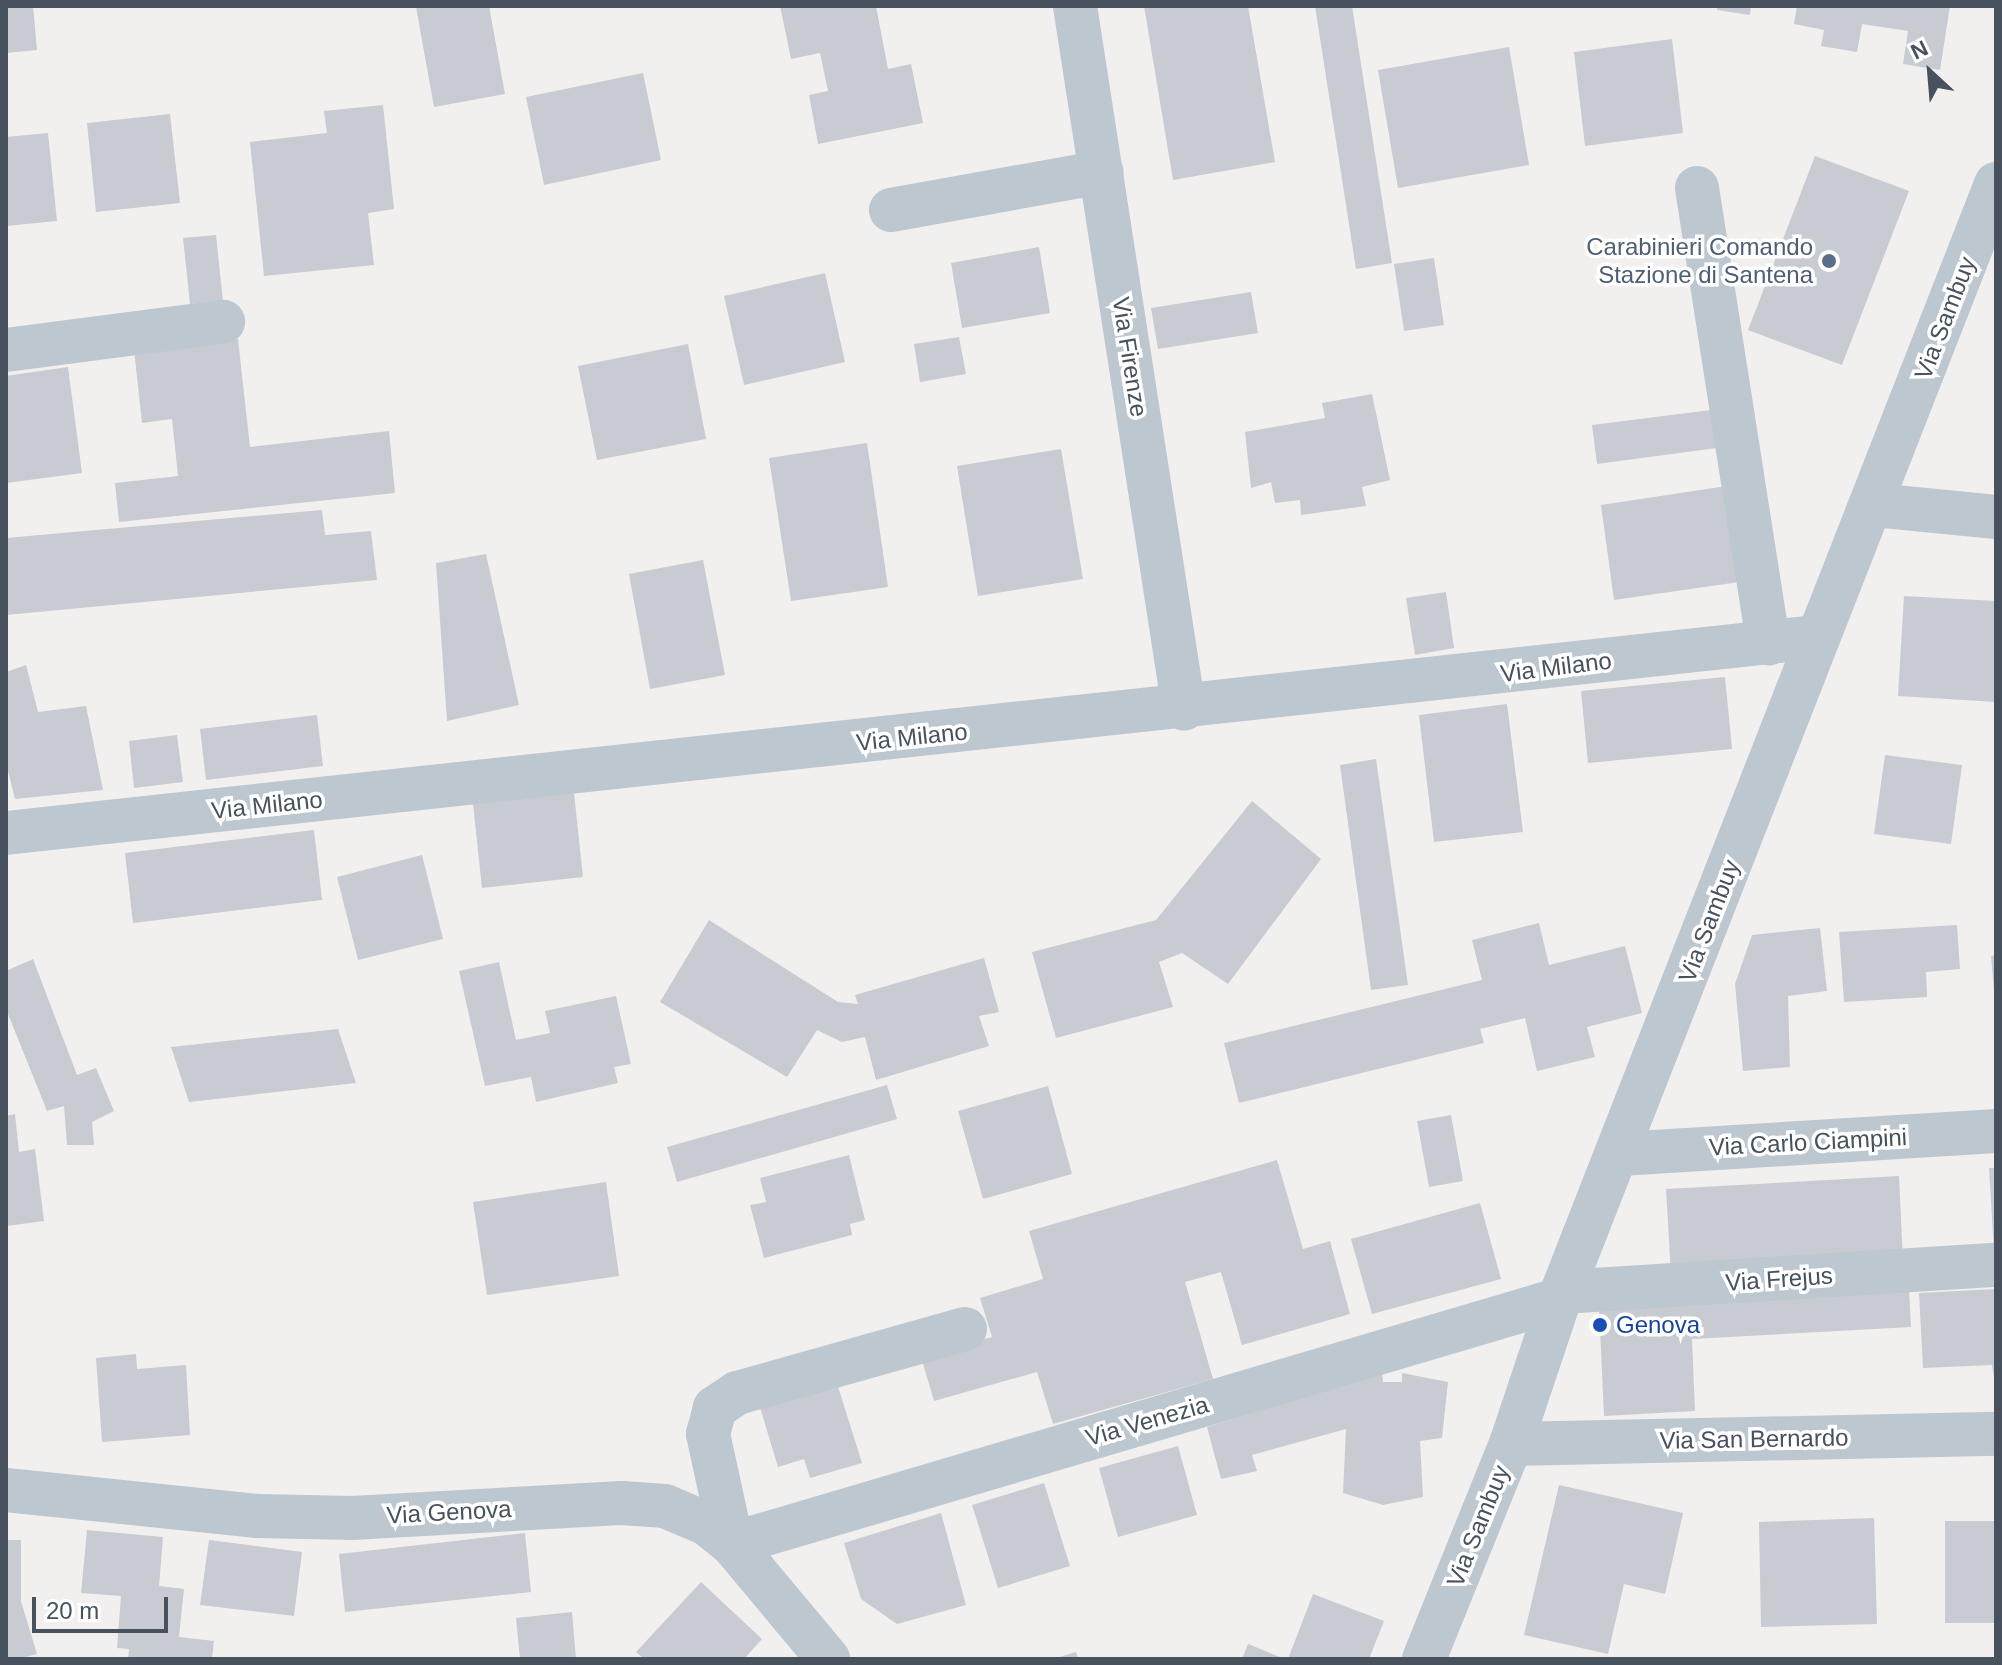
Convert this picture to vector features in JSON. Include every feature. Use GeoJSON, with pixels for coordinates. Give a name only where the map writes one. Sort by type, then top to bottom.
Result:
{"type":"FeatureCollection","features":[{"type":"Feature","properties":{"kind":"street","name":"Via Firenze"},"geometry":{"type":"LineString","coordinates":[[1075,6],[1184,709]]}},
{"type":"Feature","properties":{"kind":"street"},"geometry":{"type":"LineString","coordinates":[[891,210],[1102,172]]}},
{"type":"Feature","properties":{"kind":"street","name":"Via Sambuy"},"geometry":{"type":"LineString","coordinates":[[1424,1659],[1511,1444],[1561,1295],[1620,1154],[1817,637],[1874,505],[1996,184]]}},
{"type":"Feature","properties":{"kind":"street"},"geometry":{"type":"LineString","coordinates":[[1697,188],[1768,643]]}},
{"type":"Feature","properties":{"kind":"street"},"geometry":{"type":"LineString","coordinates":[[6,350],[223,322]]}},
{"type":"Feature","properties":{"kind":"street"},"geometry":{"type":"LineString","coordinates":[[1874,505],[1996,517]]}},
{"type":"Feature","properties":{"kind":"street","name":"Via Milano"},"geometry":{"type":"LineString","coordinates":[[6,833],[1184,709],[1817,637]]}},
{"type":"Feature","properties":{"kind":"street","name":"Via Carlo Ciampini"},"geometry":{"type":"LineString","coordinates":[[1620,1154],[1996,1131]]}},
{"type":"Feature","properties":{"kind":"street","name":"Via Frejus"},"geometry":{"type":"LineString","coordinates":[[1561,1295],[1996,1265]]}},
{"type":"Feature","properties":{"kind":"street","name":"Via Venezia"},"geometry":{"type":"LineString","coordinates":[[732,1544],[1561,1295]]}},
{"type":"Feature","properties":{"kind":"street"},"geometry":{"type":"LineString","coordinates":[[732,1544],[708,1434],[715,1408],[737,1393],[965,1329]]}},
{"type":"Feature","properties":{"kind":"street","name":"Via San Bernardo"},"geometry":{"type":"LineString","coordinates":[[1511,1444],[1996,1434]]}},
{"type":"Feature","properties":{"kind":"street","name":"Via Genova"},"geometry":{"type":"LineString","coordinates":[[6,1490],[258,1516],[352,1518],[622,1503],[665,1506],[707,1524],[732,1544],[828,1659]]}},
{"type":"Feature","properties":{"kind":"building"},"geometry":{"type":"Polygon","coordinates":[[[6,6],[33,6],[37,50],[6,53],[6,6]]]}},
{"type":"Feature","properties":{"kind":"building"},"geometry":{"type":"Polygon","coordinates":[[[489,6],[505,94],[434,107],[416,7],[489,6]]]}},
{"type":"Feature","properties":{"kind":"building"},"geometry":{"type":"Polygon","coordinates":[[[780,6],[876,6],[888,69],[911,64],[923,123],[818,144],[809,95],[828,91],[820,53],[791,59],[780,6]]]}},
{"type":"Feature","properties":{"kind":"building"},"geometry":{"type":"Polygon","coordinates":[[[1144,6],[1248,6],[1275,162],[1173,180],[1144,6]]]}},
{"type":"Feature","properties":{"kind":"building"},"geometry":{"type":"Polygon","coordinates":[[[1315,6],[1352,6],[1392,263],[1356,269],[1315,6]]]}},
{"type":"Feature","properties":{"kind":"building"},"geometry":{"type":"Polygon","coordinates":[[[1718,6],[1751,6],[1750,15],[1717,10],[1718,6]]]}},
{"type":"Feature","properties":{"kind":"building"},"geometry":{"type":"Polygon","coordinates":[[[1797,6],[1950,6],[1940,70],[1903,64],[1908,31],[1862,24],[1857,52],[1821,46],[1824,30],[1794,24],[1797,6]]]}},
{"type":"Feature","properties":{"kind":"building"},"geometry":{"type":"Polygon","coordinates":[[[1672,39],[1683,133],[1585,146],[1574,52],[1672,39]]]}},
{"type":"Feature","properties":{"kind":"building"},"geometry":{"type":"Polygon","coordinates":[[[1509,47],[1529,165],[1398,188],[1378,70],[1509,47]]]}},
{"type":"Feature","properties":{"kind":"building"},"geometry":{"type":"Polygon","coordinates":[[[643,73],[661,160],[544,185],[526,97],[643,73]]]}},
{"type":"Feature","properties":{"kind":"building"},"geometry":{"type":"Polygon","coordinates":[[[383,105],[394,209],[368,213],[374,265],[264,276],[250,142],[327,133],[324,111],[383,105]]]}},
{"type":"Feature","properties":{"kind":"building"},"geometry":{"type":"Polygon","coordinates":[[[170,114],[180,203],[96,212],[87,123],[170,114]]]}},
{"type":"Feature","properties":{"kind":"building"},"geometry":{"type":"Polygon","coordinates":[[[48,133],[57,221],[6,226],[6,137],[48,133]]]}},
{"type":"Feature","properties":{"kind":"building","name":"Carabinieri Comando Stazione di Santena"},"geometry":{"type":"Polygon","coordinates":[[[1815,156],[1909,191],[1842,365],[1748,330],[1815,156]]]}},
{"type":"Feature","properties":{"kind":"building"},"geometry":{"type":"Polygon","coordinates":[[[216,235],[223,301],[190,304],[183,238],[216,235]]]}},
{"type":"Feature","properties":{"kind":"building"},"geometry":{"type":"Polygon","coordinates":[[[1039,247],[1050,313],[962,328],[951,263],[1039,247]]]}},
{"type":"Feature","properties":{"kind":"building"},"geometry":{"type":"Polygon","coordinates":[[[1434,258],[1444,325],[1404,331],[1394,264],[1434,258]]]}},
{"type":"Feature","properties":{"kind":"building"},"geometry":{"type":"Polygon","coordinates":[[[825,273],[845,362],[744,385],[724,296],[825,273]]]}},
{"type":"Feature","properties":{"kind":"building"},"geometry":{"type":"Polygon","coordinates":[[[1251,292],[1258,333],[1158,349],[1151,308],[1251,292]]]}},
{"type":"Feature","properties":{"kind":"building"},"geometry":{"type":"Polygon","coordinates":[[[959,337],[966,374],[920,382],[914,344],[959,337]]]}},
{"type":"Feature","properties":{"kind":"building"},"geometry":{"type":"Polygon","coordinates":[[[238,339],[250,447],[389,431],[395,493],[119,522],[115,483],[178,476],[172,419],[142,423],[134,350],[238,339]]]}},
{"type":"Feature","properties":{"kind":"building"},"geometry":{"type":"Polygon","coordinates":[[[688,344],[706,439],[597,460],[578,366],[688,344]]]}},
{"type":"Feature","properties":{"kind":"building"},"geometry":{"type":"Polygon","coordinates":[[[68,367],[82,473],[6,483],[6,376],[68,367]]]}},
{"type":"Feature","properties":{"kind":"building"},"geometry":{"type":"Polygon","coordinates":[[[1372,394],[1390,480],[1362,487],[1366,506],[1301,515],[1300,500],[1275,503],[1271,482],[1251,488],[1245,432],[1325,418],[1322,403],[1372,394]]]}},
{"type":"Feature","properties":{"kind":"building"},"geometry":{"type":"Polygon","coordinates":[[[1719,409],[1724,447],[1597,464],[1592,425],[1719,409]]]}},
{"type":"Feature","properties":{"kind":"building"},"geometry":{"type":"Polygon","coordinates":[[[867,443],[888,587],[791,601],[769,458],[867,443]]]}},
{"type":"Feature","properties":{"kind":"building"},"geometry":{"type":"Polygon","coordinates":[[[1061,449],[1083,579],[978,596],[957,466],[1061,449]]]}},
{"type":"Feature","properties":{"kind":"building"},"geometry":{"type":"Polygon","coordinates":[[[1740,484],[1753,580],[1614,600],[1601,505],[1740,484]]]}},
{"type":"Feature","properties":{"kind":"building"},"geometry":{"type":"Polygon","coordinates":[[[322,510],[325,535],[371,531],[377,580],[6,615],[6,538],[322,510]]]}},
{"type":"Feature","properties":{"kind":"building"},"geometry":{"type":"Polygon","coordinates":[[[486,554],[519,705],[447,721],[436,563],[486,554]]]}},
{"type":"Feature","properties":{"kind":"building"},"geometry":{"type":"Polygon","coordinates":[[[703,560],[725,675],[650,689],[629,574],[703,560]]]}},
{"type":"Feature","properties":{"kind":"building"},"geometry":{"type":"Polygon","coordinates":[[[1446,592],[1454,648],[1415,655],[1406,598],[1446,592]]]}},
{"type":"Feature","properties":{"kind":"building"},"geometry":{"type":"Polygon","coordinates":[[[1904,596],[1996,601],[1996,702],[1898,696],[1904,596]]]}},
{"type":"Feature","properties":{"kind":"building"},"geometry":{"type":"Polygon","coordinates":[[[26,665],[38,712],[86,706],[103,790],[15,799],[6,763],[6,672],[26,665]]]}},
{"type":"Feature","properties":{"kind":"building"},"geometry":{"type":"Polygon","coordinates":[[[1725,677],[1732,749],[1588,763],[1581,691],[1725,677]]]}},
{"type":"Feature","properties":{"kind":"building"},"geometry":{"type":"Polygon","coordinates":[[[1507,704],[1523,832],[1434,842],[1419,715],[1507,704]]]}},
{"type":"Feature","properties":{"kind":"building"},"geometry":{"type":"Polygon","coordinates":[[[317,715],[323,766],[206,780],[200,729],[317,715]]]}},
{"type":"Feature","properties":{"kind":"building"},"geometry":{"type":"Polygon","coordinates":[[[177,735],[183,782],[134,788],[129,741],[177,735]]]}},
{"type":"Feature","properties":{"kind":"building"},"geometry":{"type":"Polygon","coordinates":[[[1885,755],[1962,765],[1951,844],[1874,834],[1885,755]]]}},
{"type":"Feature","properties":{"kind":"building"},"geometry":{"type":"Polygon","coordinates":[[[1376,759],[1408,985],[1371,990],[1340,765],[1376,759]]]}},
{"type":"Feature","properties":{"kind":"building"},"geometry":{"type":"Polygon","coordinates":[[[574,793],[583,877],[482,888],[473,804],[574,793]]]}},
{"type":"Feature","properties":{"kind":"building"},"geometry":{"type":"Polygon","coordinates":[[[1252,801],[1321,859],[1228,984],[1182,953],[1159,962],[1173,1007],[1056,1038],[1032,952],[1156,920],[1252,801]]]}},
{"type":"Feature","properties":{"kind":"building"},"geometry":{"type":"Polygon","coordinates":[[[314,830],[322,900],[133,923],[125,853],[314,830]]]}},
{"type":"Feature","properties":{"kind":"building"},"geometry":{"type":"Polygon","coordinates":[[[422,855],[443,939],[358,960],[337,877],[422,855]]]}},
{"type":"Feature","properties":{"kind":"building"},"geometry":{"type":"Polygon","coordinates":[[[709,920],[838,1002],[858,1004],[855,995],[984,958],[999,1012],[979,1016],[989,1046],[876,1080],[865,1037],[842,1042],[817,1030],[787,1077],[660,1002],[709,920]]]}},
{"type":"Feature","properties":{"kind":"building"},"geometry":{"type":"Polygon","coordinates":[[[1539,923],[1549,965],[1625,946],[1642,1013],[1587,1027],[1595,1057],[1537,1071],[1525,1018],[1480,1029],[1484,1043],[1239,1103],[1224,1043],[1482,980],[1472,940],[1539,923]]]}},
{"type":"Feature","properties":{"kind":"building"},"geometry":{"type":"Polygon","coordinates":[[[1957,925],[1960,969],[1926,972],[1927,997],[1844,1002],[1839,932],[1957,925]]]}},
{"type":"Feature","properties":{"kind":"building"},"geometry":{"type":"Polygon","coordinates":[[[1820,928],[1827,991],[1788,996],[1790,1067],[1743,1071],[1735,984],[1752,935],[1820,928]]]}},
{"type":"Feature","properties":{"kind":"building"},"geometry":{"type":"Polygon","coordinates":[[[1996,955],[1996,992],[1994,992],[1991,956],[1996,955]]]}},
{"type":"Feature","properties":{"kind":"building"},"geometry":{"type":"Polygon","coordinates":[[[33,959],[77,1075],[96,1068],[114,1111],[92,1122],[94,1145],[67,1145],[64,1106],[47,1111],[6,1009],[6,971],[33,959]]]}},
{"type":"Feature","properties":{"kind":"building"},"geometry":{"type":"Polygon","coordinates":[[[499,962],[516,1040],[550,1033],[545,1011],[616,996],[631,1064],[614,1067],[618,1083],[536,1102],[531,1077],[485,1086],[459,971],[499,962]]]}},
{"type":"Feature","properties":{"kind":"building"},"geometry":{"type":"Polygon","coordinates":[[[338,1029],[356,1083],[189,1102],[171,1047],[338,1029]]]}},
{"type":"Feature","properties":{"kind":"building"},"geometry":{"type":"Polygon","coordinates":[[[887,1085],[897,1119],[677,1182],[667,1147],[887,1085]]]}},
{"type":"Feature","properties":{"kind":"building"},"geometry":{"type":"Polygon","coordinates":[[[1048,1086],[1072,1174],[983,1199],[958,1111],[1048,1086]]]}},
{"type":"Feature","properties":{"kind":"building"},"geometry":{"type":"Polygon","coordinates":[[[15,1114],[19,1152],[35,1149],[44,1221],[6,1226],[6,1116],[15,1114]]]}},
{"type":"Feature","properties":{"kind":"building"},"geometry":{"type":"Polygon","coordinates":[[[1451,1115],[1463,1181],[1429,1187],[1417,1121],[1451,1115]]]}},
{"type":"Feature","properties":{"kind":"building"},"geometry":{"type":"Polygon","coordinates":[[[849,1155],[865,1220],[850,1224],[852,1235],[764,1258],[750,1205],[766,1202],[760,1178],[849,1155]]]}},
{"type":"Feature","properties":{"kind":"building"},"geometry":{"type":"Polygon","coordinates":[[[1277,1160],[1303,1249],[1330,1241],[1350,1314],[1242,1345],[1221,1272],[1185,1282],[1213,1379],[1053,1424],[1037,1372],[934,1401],[921,1357],[992,1337],[980,1298],[1043,1279],[1029,1231],[1277,1160]]]}},
{"type":"Feature","properties":{"kind":"building"},"geometry":{"type":"Polygon","coordinates":[[[1989,1168],[1996,1168],[1996,1253],[1994,1253],[1989,1168]]]}},
{"type":"Feature","properties":{"kind":"building"},"geometry":{"type":"Polygon","coordinates":[[[1899,1176],[1903,1261],[1671,1274],[1666,1189],[1899,1176]]]}},
{"type":"Feature","properties":{"kind":"building"},"geometry":{"type":"Polygon","coordinates":[[[606,1182],[619,1276],[487,1295],[473,1202],[606,1182]]]}},
{"type":"Feature","properties":{"kind":"building"},"geometry":{"type":"Polygon","coordinates":[[[1480,1203],[1501,1279],[1372,1314],[1351,1239],[1480,1203]]]}},
{"type":"Feature","properties":{"kind":"building"},"geometry":{"type":"Polygon","coordinates":[[[1909,1289],[1911,1327],[1692,1339],[1695,1411],[1604,1416],[1599,1307],[1909,1289]]]}},
{"type":"Feature","properties":{"kind":"building"},"geometry":{"type":"Polygon","coordinates":[[[1996,1289],[1996,1389],[1992,1365],[1923,1368],[1919,1293],[1996,1289]]]}},
{"type":"Feature","properties":{"kind":"building"},"geometry":{"type":"Polygon","coordinates":[[[136,1354],[137,1369],[186,1365],[190,1435],[102,1442],[96,1358],[136,1354]]]}},
{"type":"Feature","properties":{"kind":"building"},"geometry":{"type":"Polygon","coordinates":[[[1382,1373],[1383,1382],[1402,1382],[1402,1373],[1448,1382],[1442,1438],[1420,1441],[1423,1497],[1383,1505],[1343,1493],[1346,1429],[1252,1455],[1257,1471],[1221,1479],[1207,1427],[1382,1373]]]}},
{"type":"Feature","properties":{"kind":"building"},"geometry":{"type":"Polygon","coordinates":[[[836,1380],[862,1463],[810,1478],[804,1459],[778,1467],[759,1404],[836,1380]]]}},
{"type":"Feature","properties":{"kind":"building"},"geometry":{"type":"Polygon","coordinates":[[[1178,1446],[1197,1515],[1118,1537],[1099,1468],[1178,1446]]]}},
{"type":"Feature","properties":{"kind":"building"},"geometry":{"type":"Polygon","coordinates":[[[1044,1483],[1070,1566],[998,1588],[972,1505],[1044,1483]]]}},
{"type":"Feature","properties":{"kind":"building"},"geometry":{"type":"Polygon","coordinates":[[[1559,1485],[1683,1513],[1665,1594],[1624,1584],[1608,1654],[1524,1635],[1559,1485]]]}},
{"type":"Feature","properties":{"kind":"building"},"geometry":{"type":"Polygon","coordinates":[[[941,1513],[966,1605],[897,1624],[861,1599],[844,1543],[941,1513]]]}},
{"type":"Feature","properties":{"kind":"building"},"geometry":{"type":"Polygon","coordinates":[[[1874,1518],[1877,1624],[1761,1627],[1759,1522],[1874,1518]]]}},
{"type":"Feature","properties":{"kind":"building"},"geometry":{"type":"Polygon","coordinates":[[[1945,1521],[1996,1521],[1996,1623],[1945,1623],[1945,1521]]]}},
{"type":"Feature","properties":{"kind":"building"},"geometry":{"type":"Polygon","coordinates":[[[87,1530],[163,1537],[159,1586],[184,1589],[179,1637],[214,1641],[212,1659],[128,1659],[129,1649],[117,1648],[121,1596],[81,1593],[87,1530]]]}},
{"type":"Feature","properties":{"kind":"building"},"geometry":{"type":"Polygon","coordinates":[[[525,1533],[531,1592],[345,1612],[339,1554],[525,1533]]]}},
{"type":"Feature","properties":{"kind":"building"},"geometry":{"type":"Polygon","coordinates":[[[6,1540],[21,1540],[21,1601],[37,1654],[18,1659],[6,1659],[6,1540]]]}},
{"type":"Feature","properties":{"kind":"building"},"geometry":{"type":"Polygon","coordinates":[[[209,1540],[302,1552],[294,1616],[200,1605],[209,1540]]]}},
{"type":"Feature","properties":{"kind":"building"},"geometry":{"type":"Polygon","coordinates":[[[701,1582],[762,1639],[744,1659],[644,1659],[636,1652],[701,1582]]]}},
{"type":"Feature","properties":{"kind":"building"},"geometry":{"type":"Polygon","coordinates":[[[1313,1594],[1384,1621],[1369,1659],[1288,1659],[1313,1594]]]}},
{"type":"Feature","properties":{"kind":"building"},"geometry":{"type":"Polygon","coordinates":[[[572,1612],[576,1659],[520,1659],[516,1618],[572,1612]]]}},
{"type":"Feature","properties":{"kind":"building"},"geometry":{"type":"Polygon","coordinates":[[[1248,1644],[1285,1659],[1242,1659],[1248,1644]]]}},
{"type":"Feature","properties":{"kind":"building"},"geometry":{"type":"Polygon","coordinates":[[[1076,1652],[1078,1659],[1056,1659],[1056,1658],[1076,1652]]]}},
{"type":"Feature","properties":{"kind":"place","name":"Carabinieri Comando Stazione di Santena"},"geometry":{"type":"Point","coordinates":[1829,261]}},
{"type":"Feature","properties":{"kind":"place","name":"Genova"},"geometry":{"type":"Point","coordinates":[1600,1325]}}]}
